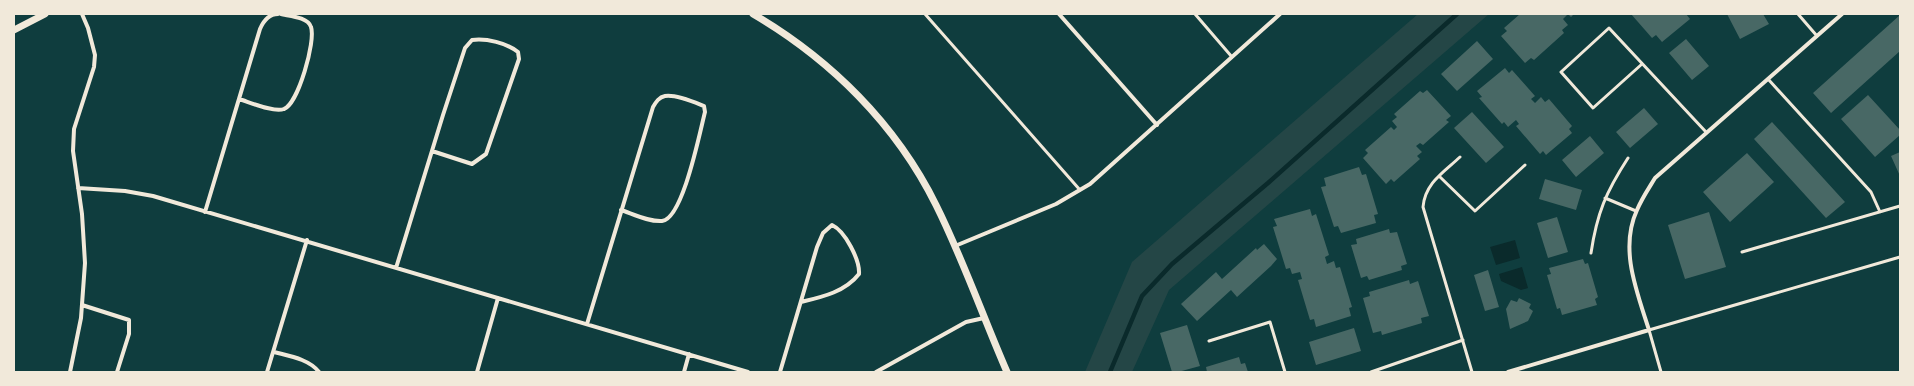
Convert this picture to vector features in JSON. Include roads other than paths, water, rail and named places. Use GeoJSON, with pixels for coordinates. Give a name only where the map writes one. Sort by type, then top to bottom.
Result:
{"type":"FeatureCollection","features":[{"type":"Feature","properties":{"kind":"street"},"geometry":{"type":"LineString","coordinates":[[14,30],[45,14]]}},
{"type":"Feature","properties":{"kind":"street"},"geometry":{"type":"LineString","coordinates":[[70,372],[82,305],[85,263],[82,214],[73,151],[74,129],[94,67],[95,54],[88,28],[82,14]]}},
{"type":"Feature","properties":{"kind":"street"},"geometry":{"type":"LineString","coordinates":[[205,212],[260,29],[264,22],[274,14],[280,14],[300,19],[311,27],[312,39],[307,60],[298,93],[293,101],[283,110],[275,110],[239,99]]}},
{"type":"Feature","properties":{"kind":"street"},"geometry":{"type":"LineString","coordinates":[[753,14],[778,29],[817,57],[852,89],[884,124],[912,163],[936,205],[955,246],[1007,372]]}},
{"type":"Feature","properties":{"kind":"street"},"geometry":{"type":"LineString","coordinates":[[1059,14],[1157,124]]}},
{"type":"Feature","properties":{"kind":"street"},"geometry":{"type":"LineString","coordinates":[[955,246],[1056,204],[1090,184],[1280,14]]}},
{"type":"Feature","properties":{"kind":"street"},"geometry":{"type":"LineString","coordinates":[[1508,372],[1649,330],[1635,285],[1629,257],[1630,234],[1636,211],[1655,178],[1842,14]]}},
{"type":"Feature","properties":{"kind":"street"},"geometry":{"type":"LineString","coordinates":[[396,268],[432,151],[465,48],[472,40],[481,38],[513,47],[518,52],[520,59],[486,154],[472,164],[432,151]]}},
{"type":"Feature","properties":{"kind":"street"},"geometry":{"type":"LineString","coordinates":[[587,324],[621,210],[653,106],[658,99],[665,96],[672,96],[704,106],[706,112],[690,168],[675,212],[670,218],[664,221],[653,220],[621,210]]}},
{"type":"Feature","properties":{"kind":"street"},"geometry":{"type":"LineString","coordinates":[[78,188],[139,194],[307,240],[396,268],[748,372]]}},
{"type":"Feature","properties":{"kind":"street"},"geometry":{"type":"LineString","coordinates":[[780,372],[817,247],[823,234],[832,225],[836,227],[850,244],[860,268],[859,274],[845,287],[830,294],[801,302]]}},
{"type":"Feature","properties":{"kind":"street"},"geometry":{"type":"LineString","coordinates":[[268,372],[307,240]]}},
{"type":"Feature","properties":{"kind":"street"},"geometry":{"type":"LineString","coordinates":[[476,372],[498,298]]}},
{"type":"Feature","properties":{"kind":"street"},"geometry":{"type":"LineString","coordinates":[[82,305],[129,320],[129,334],[117,372]]}},
{"type":"Feature","properties":{"kind":"street"},"geometry":{"type":"LineString","coordinates":[[876,372],[966,322],[984,318]]}},
{"type":"Feature","properties":{"kind":"street"},"geometry":{"type":"LineString","coordinates":[[274,352],[307,362],[315,367],[319,372]]}},
{"type":"Feature","properties":{"kind":"street"},"geometry":{"type":"LineString","coordinates":[[684,372],[689,354]]}},
{"type":"Feature","properties":{"kind":"lane"},"geometry":{"type":"LineString","coordinates":[[925,14],[1080,190]]}},
{"type":"Feature","properties":{"kind":"lane"},"geometry":{"type":"LineString","coordinates":[[1195,14],[1232,57]]}},
{"type":"Feature","properties":{"kind":"lane"},"geometry":{"type":"LineString","coordinates":[[1798,14],[1817,36]]}},
{"type":"Feature","properties":{"kind":"lane"},"geometry":{"type":"LineString","coordinates":[[1642,64],[1593,108],[1561,72],[1609,28],[1706,132]]}},
{"type":"Feature","properties":{"kind":"lane"},"geometry":{"type":"LineString","coordinates":[[1768,78],[1871,192],[1880,212]]}},
{"type":"Feature","properties":{"kind":"lane"},"geometry":{"type":"LineString","coordinates":[[1460,157],[1430,184],[1424,196],[1423,207],[1472,372]]}},
{"type":"Feature","properties":{"kind":"lane"},"geometry":{"type":"LineString","coordinates":[[1590,254],[1595,225],[1604,198],[1628,158]]}},
{"type":"Feature","properties":{"kind":"lane"},"geometry":{"type":"LineString","coordinates":[[1439,176],[1475,211],[1525,165]]}},
{"type":"Feature","properties":{"kind":"lane"},"geometry":{"type":"LineString","coordinates":[[1604,198],[1636,211]]}},
{"type":"Feature","properties":{"kind":"lane"},"geometry":{"type":"LineString","coordinates":[[1742,252],[1900,206]]}},
{"type":"Feature","properties":{"kind":"lane"},"geometry":{"type":"LineString","coordinates":[[1661,372],[1649,330],[1900,257]]}},
{"type":"Feature","properties":{"kind":"lane"},"geometry":{"type":"LineString","coordinates":[[1209,341],[1270,322],[1285,372]]}},
{"type":"Feature","properties":{"kind":"lane"},"geometry":{"type":"LineString","coordinates":[[1371,372],[1463,340]]}},
{"type":"Feature","properties":{"kind":"waterway"},"geometry":{"type":"LineString","coordinates":[[1110,372],[1142,296],[1172,264],[1268,183],[1457,14]]}}]}
